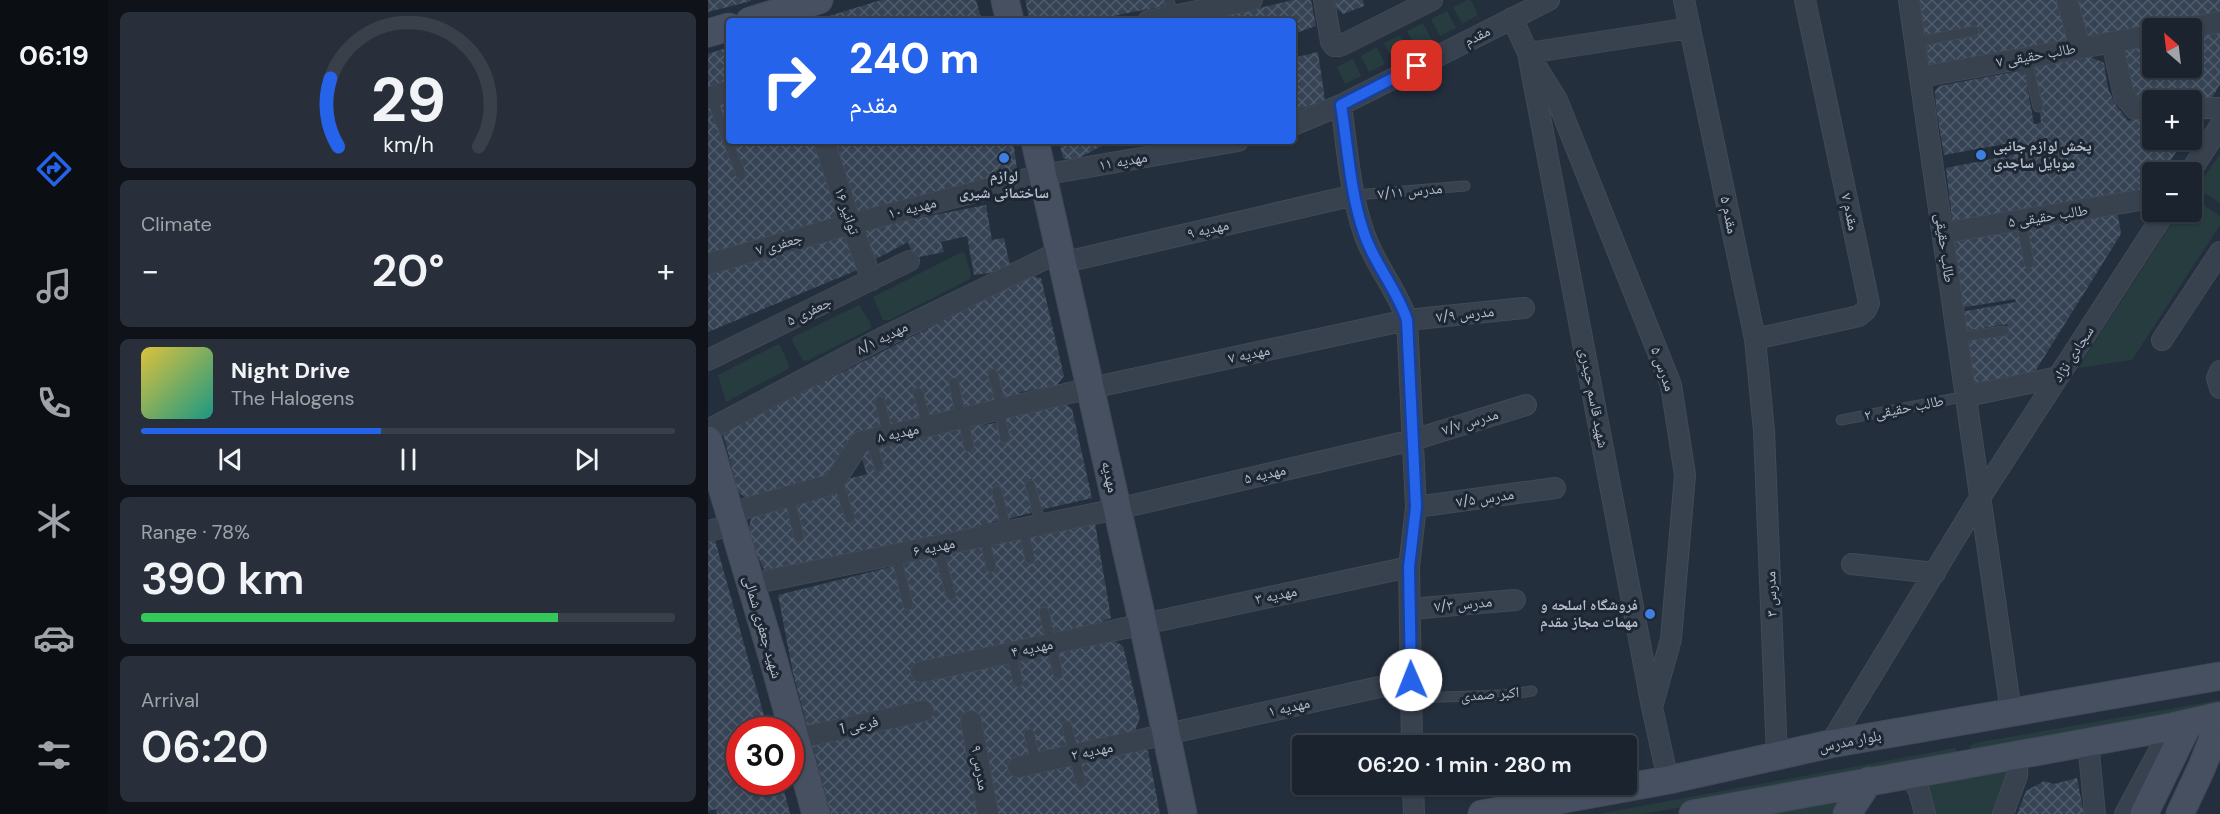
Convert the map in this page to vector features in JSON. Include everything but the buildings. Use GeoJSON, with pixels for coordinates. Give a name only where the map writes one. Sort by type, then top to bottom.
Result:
{"type":"FeatureCollection","features":[{"type":"Feature","properties":{"kind":"street"},"geometry":{"type":"LineString","coordinates":[[784,16],[819,0]]}},
{"type":"Feature","properties":{"kind":"street"},"geometry":{"type":"LineString","coordinates":[[1005,0],[1009,18]]}},
{"type":"Feature","properties":{"kind":"street"},"geometry":{"type":"LineString","coordinates":[[1324,0],[1331,42],[1334,46],[1340,46],[1422,2]]}},
{"type":"Feature","properties":{"kind":"street","name":"مقدم"},"geometry":{"type":"LineString","coordinates":[[1341,105],[1549,0]]}},
{"type":"Feature","properties":{"kind":"street","name":"مقدم ۵"},"geometry":{"type":"LineString","coordinates":[[1684,0],[1755,339],[1764,431]]}},
{"type":"Feature","properties":{"kind":"street","name":"مقدم ۷"},"geometry":{"type":"LineString","coordinates":[[1755,339],[1859,316],[1866,310],[1869,303],[1805,0]]}},
{"type":"Feature","properties":{"kind":"street","name":"طالب حقیقی"},"geometry":{"type":"LineString","coordinates":[[1909,0],[2011,712]]}},
{"type":"Feature","properties":{"kind":"street"},"geometry":{"type":"LineString","coordinates":[[2067,0],[2080,48]]}},
{"type":"Feature","properties":{"kind":"street"},"geometry":{"type":"LineString","coordinates":[[1153,18],[1171,8],[1243,1]]}},
{"type":"Feature","properties":{"kind":"street","name":"شهید قاسم حیدری"},"geometry":{"type":"LineString","coordinates":[[1512,18],[1528,53],[1668,780]]}},
{"type":"Feature","properties":{"kind":"street"},"geometry":{"type":"LineString","coordinates":[[2202,25],[2220,22]]}},
{"type":"Feature","properties":{"kind":"street"},"geometry":{"type":"LineString","coordinates":[[708,33],[726,28]]}},
{"type":"Feature","properties":{"kind":"street"},"geometry":{"type":"LineString","coordinates":[[1528,53],[1690,28]]}},
{"type":"Feature","properties":{"kind":"street","name":"طالب حقیقی ۷"},"geometry":{"type":"LineString","coordinates":[[1920,76],[2142,36]]}},
{"type":"Feature","properties":{"kind":"street"},"geometry":{"type":"LineString","coordinates":[[2112,42],[2124,96],[2135,109],[2142,109]]}},
{"type":"Feature","properties":{"kind":"street","name":"مدرس ۵"},"geometry":{"type":"LineString","coordinates":[[1528,53],[1557,100],[1671,385],[1685,475],[1671,639],[1652,706]]}},
{"type":"Feature","properties":{"kind":"street"},"geometry":{"type":"LineString","coordinates":[[1296,124],[1341,105],[1355,195],[1364,233],[1388,281],[1401,300],[1407,320],[1416,507],[1409,567],[1413,735]]}},
{"type":"Feature","properties":{"kind":"street"},"geometry":{"type":"LineString","coordinates":[[2202,108],[2220,108]]}},
{"type":"Feature","properties":{"kind":"street"},"geometry":{"type":"LineString","coordinates":[[2197,162],[2220,126]]}},
{"type":"Feature","properties":{"kind":"street","name":"توانیر ۱۶"},"geometry":{"type":"LineString","coordinates":[[825,144],[872,280]]}},
{"type":"Feature","properties":{"kind":"street","name":"مهدیه"},"geometry":{"type":"LineString","coordinates":[[1036,144],[1183,811]]}},
{"type":"Feature","properties":{"kind":"street","name":"مهدیه ۱۱"},"geometry":{"type":"LineString","coordinates":[[1042,175],[1221,144]]}},
{"type":"Feature","properties":{"kind":"street","name":"مهدیه ۱۰"},"geometry":{"type":"LineString","coordinates":[[851,224],[1042,175]]}},
{"type":"Feature","properties":{"kind":"street","name":"مهدیه ۹"},"geometry":{"type":"LineString","coordinates":[[1060,257],[1355,195]]}},
{"type":"Feature","properties":{"kind":"street","name":"طالب حقیقی ۵"},"geometry":{"type":"LineString","coordinates":[[1943,233],[2142,200]]}},
{"type":"Feature","properties":{"kind":"street","name":"سجادی نژاد"},"geometry":{"type":"LineString","coordinates":[[1981,496],[2158,222]]}},
{"type":"Feature","properties":{"kind":"street","name":"جعفری ۷"},"geometry":{"type":"LineString","coordinates":[[708,264],[851,224]]}},
{"type":"Feature","properties":{"kind":"street"},"geometry":{"type":"LineString","coordinates":[[2162,340],[2220,252]]}},
{"type":"Feature","properties":{"kind":"street","name":"مهدیه ۸/۱"},"geometry":{"type":"LineString","coordinates":[[708,430],[880,339],[1060,257]]}},
{"type":"Feature","properties":{"kind":"street","name":"جعفری ۵"},"geometry":{"type":"LineString","coordinates":[[708,360],[909,261]]}},
{"type":"Feature","properties":{"kind":"street","name":"مدرس ۷/۹"},"geometry":{"type":"LineString","coordinates":[[1407,320],[1524,308]]}},
{"type":"Feature","properties":{"kind":"street","name":"مهدیه ۷"},"geometry":{"type":"LineString","coordinates":[[1090,388],[1407,320]]}},
{"type":"Feature","properties":{"kind":"street"},"geometry":{"type":"LineString","coordinates":[[2220,371],[2217,378],[2220,388]]}},
{"type":"Feature","properties":{"kind":"street"},"geometry":{"type":"LineString","coordinates":[[1967,396],[2058,376]]}},
{"type":"Feature","properties":{"kind":"street","name":"مهدیه ۸"},"geometry":{"type":"LineString","coordinates":[[724,523],[789,496],[833,484],[860,442],[1090,388]]}},
{"type":"Feature","properties":{"kind":"street","name":"مدرس ۷/۷"},"geometry":{"type":"LineString","coordinates":[[1413,440],[1526,405]]}},
{"type":"Feature","properties":{"kind":"street","name":"مدرس ۳"},"geometry":{"type":"LineString","coordinates":[[1764,431],[1777,756]]}},
{"type":"Feature","properties":{"kind":"street","name":"شهید جعفری شمالی"},"geometry":{"type":"LineString","coordinates":[[708,440],[724,523],[751,584],[789,717]]}},
{"type":"Feature","properties":{"kind":"street","name":"مهدیه ۵"},"geometry":{"type":"LineString","coordinates":[[1117,509],[1413,440]]}},
{"type":"Feature","properties":{"kind":"street","name":"مدرس ۷/۵"},"geometry":{"type":"LineString","coordinates":[[1416,507],[1555,488]]}},
{"type":"Feature","properties":{"kind":"street"},"geometry":{"type":"LineString","coordinates":[[1830,744],[1981,496]]}},
{"type":"Feature","properties":{"kind":"street","name":"مهدیه ۶"},"geometry":{"type":"LineString","coordinates":[[751,584],[1117,509]]}},
{"type":"Feature","properties":{"kind":"street"},"geometry":{"type":"LineString","coordinates":[[1852,564],[1935,573]]}},
{"type":"Feature","properties":{"kind":"street","name":"مهدیه ۳"},"geometry":{"type":"LineString","coordinates":[[1143,624],[1409,567]]}},
{"type":"Feature","properties":{"kind":"street","name":"مدرس ۷/۳"},"geometry":{"type":"LineString","coordinates":[[1410,609],[1515,600]]}},
{"type":"Feature","properties":{"kind":"street","name":"مهدیه ۴"},"geometry":{"type":"LineString","coordinates":[[921,672],[1143,624]]}},
{"type":"Feature","properties":{"kind":"street","name":"بلوار مدرس"},"geometry":{"type":"LineString","coordinates":[[1482,814],[1668,780],[1830,744],[2220,676]]}},
{"type":"Feature","properties":{"kind":"street","name":"مهدیه ۱"},"geometry":{"type":"LineString","coordinates":[[1166,735],[1411,689]]}},
{"type":"Feature","properties":{"kind":"street","name":"فرعی 1"},"geometry":{"type":"LineString","coordinates":[[804,737],[923,711]]}},
{"type":"Feature","properties":{"kind":"street"},"geometry":{"type":"LineString","coordinates":[[1693,814],[2180,726],[2220,716]]}},
{"type":"Feature","properties":{"kind":"street","name":"مدرس ۹"},"geometry":{"type":"LineString","coordinates":[[971,722],[988,814]]}},
{"type":"Feature","properties":{"kind":"street"},"geometry":{"type":"LineString","coordinates":[[2180,814],[2220,722]]}},
{"type":"Feature","properties":{"kind":"street"},"geometry":{"type":"LineString","coordinates":[[2125,814],[2180,726]]}},
{"type":"Feature","properties":{"kind":"street"},"geometry":{"type":"LineString","coordinates":[[2144,814],[2180,726]]}},
{"type":"Feature","properties":{"kind":"street","name":"مهدیه ۲"},"geometry":{"type":"LineString","coordinates":[[1027,765],[1166,735]]}},
{"type":"Feature","properties":{"kind":"street"},"geometry":{"type":"LineString","coordinates":[[2088,742],[2095,814]]}},
{"type":"Feature","properties":{"kind":"street"},"geometry":{"type":"LineString","coordinates":[[2003,814],[2017,776],[2018,754]]}},
{"type":"Feature","properties":{"kind":"street","name":"شهید جعفری شمالی"},"geometry":{"type":"LineString","coordinates":[[804,771],[816,814]]}},
{"type":"Feature","properties":{"kind":"street"},"geometry":{"type":"LineString","coordinates":[[1909,774],[1919,791],[1925,814]]}},
{"type":"Feature","properties":{"kind":"street"},"geometry":{"type":"LineString","coordinates":[[1847,814],[1869,781]]}},
{"type":"Feature","properties":{"kind":"street"},"geometry":{"type":"LineString","coordinates":[[1413,795],[1414,814]]}},
{"type":"Feature","properties":{"kind":"lane"},"geometry":{"type":"LineString","coordinates":[[1915,42],[1974,31]]}},
{"type":"Feature","properties":{"kind":"lane"},"geometry":{"type":"LineString","coordinates":[[2026,57],[2038,107]]}},
{"type":"Feature","properties":{"kind":"lane"},"geometry":{"type":"LineString","coordinates":[[716,95],[726,127]]}},
{"type":"Feature","properties":{"kind":"lane"},"geometry":{"type":"LineString","coordinates":[[731,144],[741,176]]}},
{"type":"Feature","properties":{"kind":"lane","name":"مدرس ۷/۱۱"},"geometry":{"type":"LineString","coordinates":[[1355,195],[1465,186]]}},
{"type":"Feature","properties":{"kind":"lane"},"geometry":{"type":"LineString","coordinates":[[2021,220],[2029,263]]}},
{"type":"Feature","properties":{"kind":"lane"},"geometry":{"type":"LineString","coordinates":[[1958,337],[2004,331]]}},
{"type":"Feature","properties":{"kind":"lane"},"geometry":{"type":"LineString","coordinates":[[993,374],[1005,438]]}},
{"type":"Feature","properties":{"kind":"lane"},"geometry":{"type":"LineString","coordinates":[[954,383],[969,447]]}},
{"type":"Feature","properties":{"kind":"lane"},"geometry":{"type":"LineString","coordinates":[[918,393],[928,426]]}},
{"type":"Feature","properties":{"kind":"lane","name":"طالب حقیقی ۲"},"geometry":{"type":"LineString","coordinates":[[1841,420],[1967,396]]}},
{"type":"Feature","properties":{"kind":"lane"},"geometry":{"type":"LineString","coordinates":[[879,467],[880,401]]}},
{"type":"Feature","properties":{"kind":"lane"},"geometry":{"type":"LineString","coordinates":[[837,477],[850,518]]}},
{"type":"Feature","properties":{"kind":"lane"},"geometry":{"type":"LineString","coordinates":[[1030,485],[1024,528],[1030,559]]}},
{"type":"Feature","properties":{"kind":"lane"},"geometry":{"type":"LineString","coordinates":[[997,491],[1024,528]]}},
{"type":"Feature","properties":{"kind":"lane"},"geometry":{"type":"LineString","coordinates":[[789,496],[799,537]]}},
{"type":"Feature","properties":{"kind":"lane"},"geometry":{"type":"LineString","coordinates":[[984,536],[991,567]]}},
{"type":"Feature","properties":{"kind":"lane"},"geometry":{"type":"LineString","coordinates":[[937,546],[951,595]]}},
{"type":"Feature","properties":{"kind":"lane"},"geometry":{"type":"LineString","coordinates":[[896,555],[908,606]]}},
{"type":"Feature","properties":{"kind":"lane"},"geometry":{"type":"LineString","coordinates":[[1044,612],[1058,674]]}},
{"type":"Feature","properties":{"kind":"lane"},"geometry":{"type":"LineString","coordinates":[[1011,653],[1018,682]]}},
{"type":"Feature","properties":{"kind":"lane","name":"اکبر صمدی"},"geometry":{"type":"LineString","coordinates":[[1411,689],[1503,695],[1532,691]]}},
{"type":"Feature","properties":{"kind":"lane"},"geometry":{"type":"LineString","coordinates":[[1067,726],[1081,783]]}},
{"type":"Feature","properties":{"kind":"lane"},"geometry":{"type":"LineString","coordinates":[[1027,765],[1029,734]]}},
{"type":"Feature","properties":{"kind":"green space"},"geometry":{"type":"Polygon","coordinates":[[[1471,0],[1478,15],[1462,24],[1453,7],[1471,0]]]}},
{"type":"Feature","properties":{"kind":"green space"},"geometry":{"type":"Polygon","coordinates":[[[1447,11],[1456,28],[1440,36],[1431,19],[1447,11]]]}},
{"type":"Feature","properties":{"kind":"green space"},"geometry":{"type":"Polygon","coordinates":[[[1423,23],[1432,40],[1416,48],[1407,31],[1423,23]]]}},
{"type":"Feature","properties":{"kind":"green space"},"geometry":{"type":"Polygon","coordinates":[[[1400,35],[1409,52],[1393,60],[1384,43],[1400,35]]]}},
{"type":"Feature","properties":{"kind":"green space"},"geometry":{"type":"Polygon","coordinates":[[[1377,47],[1385,64],[1369,72],[1361,56],[1377,47]]]}},
{"type":"Feature","properties":{"kind":"green space"},"geometry":{"type":"Polygon","coordinates":[[[1353,59],[1361,76],[1345,84],[1337,67],[1353,59]]]}},
{"type":"Feature","properties":{"kind":"green space"},"geometry":{"type":"Polygon","coordinates":[[[2220,154],[2220,203],[2202,191],[2202,181],[2220,154]]]}},
{"type":"Feature","properties":{"kind":"green space"},"geometry":{"type":"Polygon","coordinates":[[[2202,204],[2220,216],[2220,225],[2132,360],[2078,368],[2173,222],[2202,222],[2202,204]]]}},
{"type":"Feature","properties":{"kind":"green space"},"geometry":{"type":"Polygon","coordinates":[[[962,252],[965,254],[970,279],[890,320],[883,320],[873,297],[962,252]]]}},
{"type":"Feature","properties":{"kind":"green space"},"geometry":{"type":"Polygon","coordinates":[[[859,305],[872,326],[870,329],[807,361],[803,360],[792,341],[793,337],[859,305]]]}},
{"type":"Feature","properties":{"kind":"green space"},"geometry":{"type":"Polygon","coordinates":[[[780,345],[790,368],[726,402],[718,375],[780,345]]]}},
{"type":"Feature","properties":{"kind":"green space"},"geometry":{"type":"Polygon","coordinates":[[[2220,700],[2220,710],[1970,750],[1970,746],[1975,743],[2220,700]]]}},
{"type":"Feature","properties":{"kind":"green space"},"geometry":{"type":"Polygon","coordinates":[[[1955,748],[1958,753],[1953,759],[1643,814],[1598,814],[1955,748]]]}},
{"type":"Feature","properties":{"kind":"green space"},"geometry":{"type":"Polygon","coordinates":[[[2014,771],[1996,814],[1931,814],[1924,782],[2014,771]]]}},
{"type":"Feature","properties":{"kind":"green space"},"geometry":{"type":"Polygon","coordinates":[[[1842,799],[1834,814],[1755,814],[1842,799]]]}},
{"type":"Feature","properties":{"kind":"place","name":"پخش لوازم جانبی موبایل ساجدی"},"geometry":{"type":"Point","coordinates":[1981,155]}},
{"type":"Feature","properties":{"kind":"place","name":"لوازم ساختمانی شیری"},"geometry":{"type":"Point","coordinates":[1004,158]}},
{"type":"Feature","properties":{"kind":"place","name":"فروشگاه اسلحه و مهمات مجاز مقدم"},"geometry":{"type":"Point","coordinates":[1650,614]}},
{"type":"Feature","properties":{"kind":"route"},"geometry":{"type":"LineString","coordinates":[[1411,680],[1409,567],[1416,507],[1407,320],[1401,300],[1388,281],[1364,233],[1355,195],[1341,105],[1417,66]]}}]}
